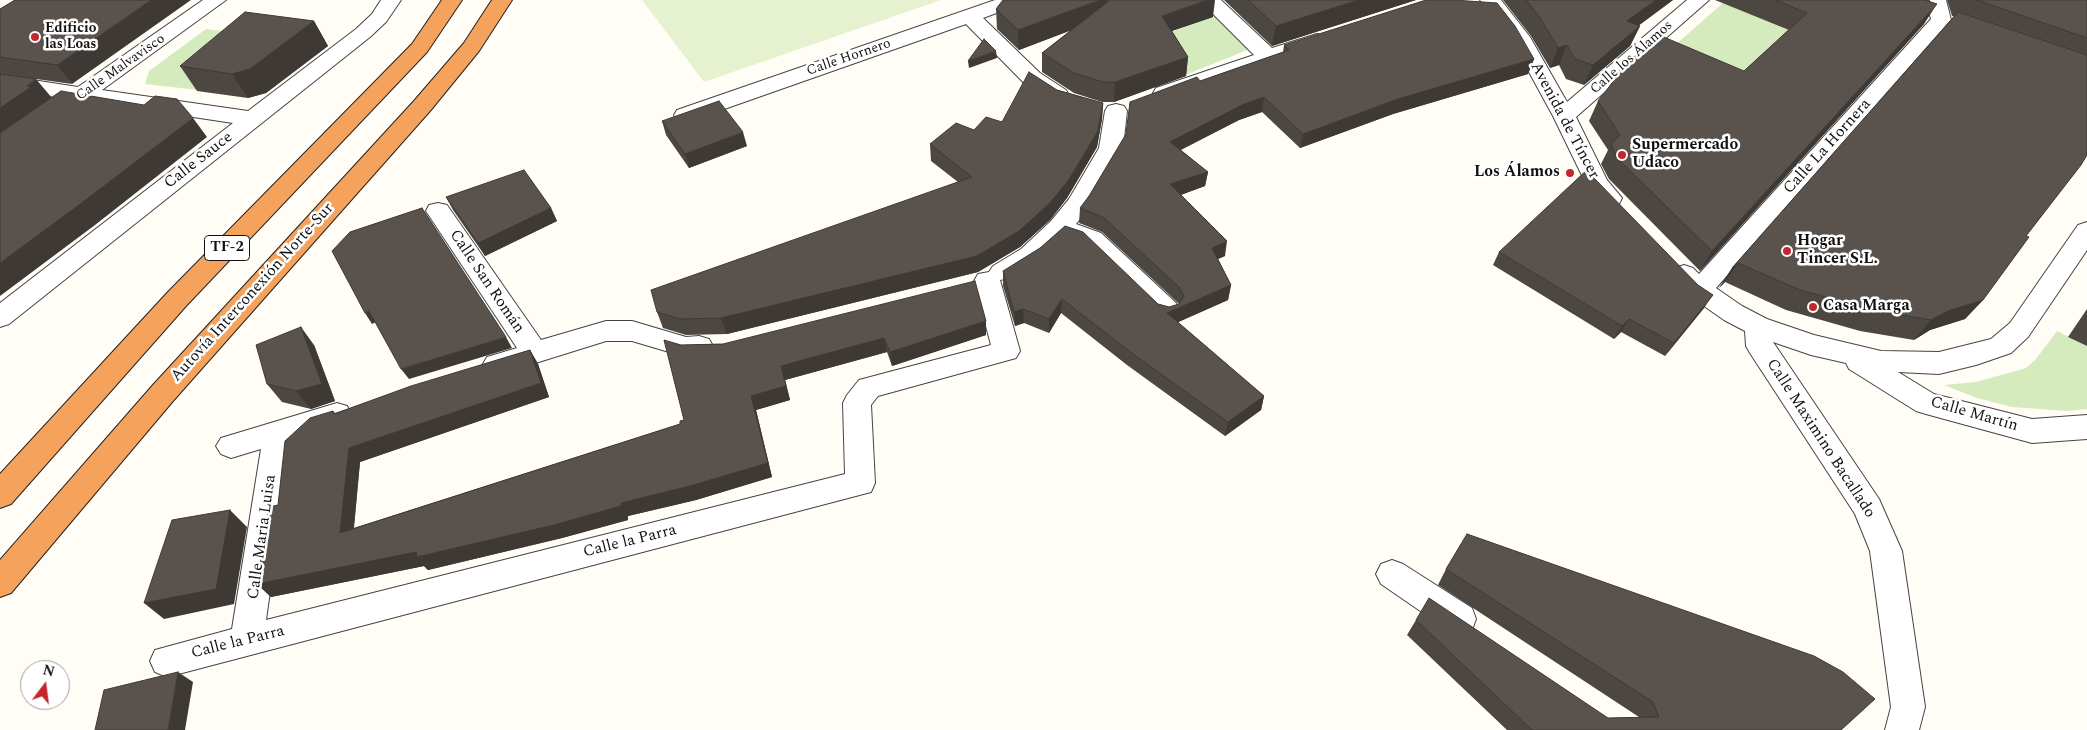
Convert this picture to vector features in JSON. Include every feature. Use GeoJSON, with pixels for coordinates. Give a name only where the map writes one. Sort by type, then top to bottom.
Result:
{"type":"FeatureCollection","features":[{"type":"Feature","properties":{"kind":"highway","name":"TF-2"},"geometry":{"type":"LineString","coordinates":[[0,495],[177,299],[420,48],[452,0]]}},
{"type":"Feature","properties":{"kind":"highway","name":"Autovía Interconexión Norte-Sur"},"geometry":{"type":"LineString","coordinates":[[0,583],[163,393],[472,47],[502,0]]}},
{"type":"Feature","properties":{"kind":"street","name":"Calle Malvavisco"},"geometry":{"type":"LineString","coordinates":[[0,152],[216,0]]}},
{"type":"Feature","properties":{"kind":"street","name":"Calle Sauce"},"geometry":{"type":"LineString","coordinates":[[0,316],[363,33],[379,18],[391,0]]}},
{"type":"Feature","properties":{"kind":"street","name":"Calle Hornero"},"geometry":{"type":"LineString","coordinates":[[683,116],[1014,0]]}},
{"type":"Feature","properties":{"kind":"street"},"geometry":{"type":"LineString","coordinates":[[1209,0],[1268,56]]}},
{"type":"Feature","properties":{"kind":"street","name":"Calle los Álamos"},"geometry":{"type":"LineString","coordinates":[[1564,116],[1699,0]]}},
{"type":"Feature","properties":{"kind":"street","name":"Avenida de Tíncer"},"geometry":{"type":"LineString","coordinates":[[1487,7],[1520,37],[1564,116],[1597,184],[1630,219]]}},
{"type":"Feature","properties":{"kind":"street","name":"Calle La Hornera"},"geometry":{"type":"LineString","coordinates":[[1700,290],[1940,15]]}},
{"type":"Feature","properties":{"kind":"street"},"geometry":{"type":"LineString","coordinates":[[970,16],[1032,78],[1065,100],[1112,105],[1334,34]]}},
{"type":"Feature","properties":{"kind":"street"},"geometry":{"type":"LineString","coordinates":[[0,82],[253,119]]}},
{"type":"Feature","properties":{"kind":"street"},"geometry":{"type":"LineString","coordinates":[[1112,105],[1111,148],[1078,204],[1060,227],[1092,239],[1167,310]]}},
{"type":"Feature","properties":{"kind":"street","name":"Calle San Román"},"geometry":{"type":"LineString","coordinates":[[438,211],[534,352]]}},
{"type":"Feature","properties":{"kind":"street","name":"Calle la Parra"},"geometry":{"type":"LineString","coordinates":[[167,660],[248,641],[860,483],[856,403],[869,388],[1006,351],[977,284],[1030,255],[1060,227]]}},
{"type":"Feature","properties":{"kind":"street"},"geometry":{"type":"LineString","coordinates":[[1668,259],[1700,290],[1733,314],[1758,326],[1811,345],[1881,361],[1939,363],[1976,355],[2001,346],[2019,330],[2087,231]]}},
{"type":"Feature","properties":{"kind":"street","name":"Calle Maximino Bacallado"},"geometry":{"type":"LineString","coordinates":[[1758,326],[1760,346],[1868,508],[1886,551],[1908,707],[1902,730]]}},
{"type":"Feature","properties":{"kind":"street"},"geometry":{"type":"LineString","coordinates":[[477,370],[606,330],[632,331],[686,347],[727,346]]}},
{"type":"Feature","properties":{"kind":"street","name":"Calle Martín"},"geometry":{"type":"LineString","coordinates":[[1843,352],[1926,402],[2032,431],[2087,427]]}},
{"type":"Feature","properties":{"kind":"street"},"geometry":{"type":"LineString","coordinates":[[231,446],[363,406]]}},
{"type":"Feature","properties":{"kind":"street","name":"Calle Maria Luisa"},"geometry":{"type":"LineString","coordinates":[[248,641],[278,432]]}},
{"type":"Feature","properties":{"kind":"street"},"geometry":{"type":"LineString","coordinates":[[1392,574],[1481,633]]}},
{"type":"Feature","properties":{"kind":"green space"},"geometry":{"type":"Polygon","coordinates":[[[642,0],[941,0],[704,82],[642,0]]]}},
{"type":"Feature","properties":{"kind":"green space"},"geometry":{"type":"Polygon","coordinates":[[[1723,3],[1796,32],[1733,92],[1659,59],[1723,3]]]}},
{"type":"Feature","properties":{"kind":"green space"},"geometry":{"type":"Polygon","coordinates":[[[1216,16],[1250,49],[1185,75],[1160,36],[1216,16]]]}},
{"type":"Feature","properties":{"kind":"green space"},"geometry":{"type":"Polygon","coordinates":[[[206,29],[260,36],[198,90],[145,84],[149,71],[206,29]]]}},
{"type":"Feature","properties":{"kind":"green space"},"geometry":{"type":"Polygon","coordinates":[[[2057,331],[2087,346],[2087,409],[2067,411],[2012,407],[1977,398],[1944,385],[1976,382],[2026,368],[2036,359],[2057,331]]]}},
{"type":"Feature","properties":{"kind":"building","name":"Edificio las Loas"},"geometry":{"type":"Polygon","coordinates":[[[15,0],[151,0],[57,65],[0,57],[0,9],[15,0]]]}},
{"type":"Feature","properties":{"kind":"building"},"geometry":{"type":"Polygon","coordinates":[[[1003,0],[1100,0],[1018,30],[996,9],[1003,0]]]}},
{"type":"Feature","properties":{"kind":"building"},"geometry":{"type":"Polygon","coordinates":[[[1110,0],[1207,0],[1162,16],[1188,57],[1115,82],[1103,82],[1074,73],[1042,53],[1110,0]]]}},
{"type":"Feature","properties":{"kind":"building"},"geometry":{"type":"Polygon","coordinates":[[[1248,0],[1359,0],[1276,26],[1248,0]]]}},
{"type":"Feature","properties":{"kind":"building"},"geometry":{"type":"Polygon","coordinates":[[[1426,0],[1497,3],[1515,26],[1534,59],[1398,99],[1303,134],[1264,97],[1242,105],[1170,142],[1208,172],[1170,184],[1227,241],[1212,248],[1231,285],[1167,313],[1264,396],[1228,422],[1129,351],[1062,299],[1049,319],[1023,309],[1014,312],[1003,271],[1040,248],[1065,226],[1083,232],[1158,304],[1169,307],[1179,304],[1184,296],[1179,287],[1103,217],[1080,208],[1126,134],[1130,102],[1197,77],[1200,81],[1289,50],[1284,45],[1426,0]]]}},
{"type":"Feature","properties":{"kind":"building"},"geometry":{"type":"Polygon","coordinates":[[[1526,0],[1656,0],[1627,21],[1640,26],[1593,65],[1575,59],[1567,45],[1558,48],[1539,16],[1526,0]]]}},
{"type":"Feature","properties":{"kind":"building"},"geometry":{"type":"Polygon","coordinates":[[[1775,0],[1925,0],[1937,4],[1712,251],[1618,159],[1611,144],[1620,135],[1598,101],[1619,74],[1616,73],[1659,35],[1744,71],[1807,13],[1775,0]]]}},
{"type":"Feature","properties":{"kind":"building"},"geometry":{"type":"Polygon","coordinates":[[[1977,0],[2087,0],[2087,38],[1977,0]]]}},
{"type":"Feature","properties":{"kind":"building"},"geometry":{"type":"Polygon","coordinates":[[[245,12],[314,21],[250,69],[232,74],[180,66],[245,12]]]}},
{"type":"Feature","properties":{"kind":"building"},"geometry":{"type":"Polygon","coordinates":[[[1958,12],[2087,55],[2087,155],[2026,236],[2029,237],[1983,300],[1948,311],[1931,320],[1877,311],[1800,290],[1738,263],[1732,268],[1958,12]]]}},
{"type":"Feature","properties":{"kind":"building"},"geometry":{"type":"Polygon","coordinates":[[[984,39],[996,51],[968,61],[984,39]]]}},
{"type":"Feature","properties":{"kind":"building"},"geometry":{"type":"Polygon","coordinates":[[[1029,72],[1057,90],[1103,103],[1098,131],[1068,181],[1050,203],[1019,231],[977,256],[721,318],[680,319],[657,312],[651,290],[972,177],[930,144],[956,123],[974,130],[986,117],[1002,122],[1029,72]]]}},
{"type":"Feature","properties":{"kind":"building"},"geometry":{"type":"Polygon","coordinates":[[[0,74],[36,79],[27,86],[31,87],[0,108],[0,74]]]}},
{"type":"Feature","properties":{"kind":"building"},"geometry":{"type":"Polygon","coordinates":[[[61,91],[144,105],[155,96],[177,99],[193,118],[0,263],[0,133],[61,91]]]}},
{"type":"Feature","properties":{"kind":"building"},"geometry":{"type":"Polygon","coordinates":[[[719,101],[743,132],[685,154],[662,121],[719,101]]]}},
{"type":"Feature","properties":{"kind":"building"},"geometry":{"type":"Polygon","coordinates":[[[1589,168],[1594,178],[1698,285],[1713,295],[1674,343],[1629,319],[1622,326],[1499,252],[1589,168]]]}},
{"type":"Feature","properties":{"kind":"building"},"geometry":{"type":"Polygon","coordinates":[[[524,170],[551,208],[478,243],[446,197],[524,170]]]}},
{"type":"Feature","properties":{"kind":"building"},"geometry":{"type":"Polygon","coordinates":[[[422,208],[506,337],[401,369],[369,311],[365,313],[332,251],[350,232],[422,208]]]}},
{"type":"Feature","properties":{"kind":"building"},"geometry":{"type":"Polygon","coordinates":[[[975,281],[986,321],[890,352],[884,338],[781,366],[786,386],[751,396],[768,463],[690,486],[621,503],[621,506],[554,525],[417,557],[416,552],[257,584],[269,507],[278,505],[285,441],[310,418],[333,411],[334,414],[411,386],[530,350],[541,383],[349,448],[340,533],[680,424],[680,421],[684,420],[664,340],[681,345],[723,344],[975,281]]]}},
{"type":"Feature","properties":{"kind":"building"},"geometry":{"type":"Polygon","coordinates":[[[301,327],[322,384],[296,391],[267,384],[256,345],[301,327]]]}},
{"type":"Feature","properties":{"kind":"building"},"geometry":{"type":"Polygon","coordinates":[[[230,510],[216,589],[144,603],[172,520],[230,510]]]}},
{"type":"Feature","properties":{"kind":"building"},"geometry":{"type":"Polygon","coordinates":[[[1467,534],[1814,656],[1843,672],[1875,699],[1841,730],[1532,730],[1416,620],[1429,598],[1608,718],[1659,717],[1653,702],[1446,569],[1467,534]]]}},
{"type":"Feature","properties":{"kind":"building"},"geometry":{"type":"Polygon","coordinates":[[[178,672],[168,730],[95,730],[104,690],[178,672]]]}},
{"type":"Feature","properties":{"kind":"place","name":"Edificio las Loas"},"geometry":{"type":"Point","coordinates":[35,37]}},
{"type":"Feature","properties":{"kind":"place","name":"Supermercado Udaco"},"geometry":{"type":"Point","coordinates":[1622,155]}},
{"type":"Feature","properties":{"kind":"place","name":"Los Álamos"},"geometry":{"type":"Point","coordinates":[1570,173]}},
{"type":"Feature","properties":{"kind":"place","name":"Hogar Tincer S.L."},"geometry":{"type":"Point","coordinates":[1787,251]}},
{"type":"Feature","properties":{"kind":"place","name":"Casa Marga"},"geometry":{"type":"Point","coordinates":[1813,307]}}]}
